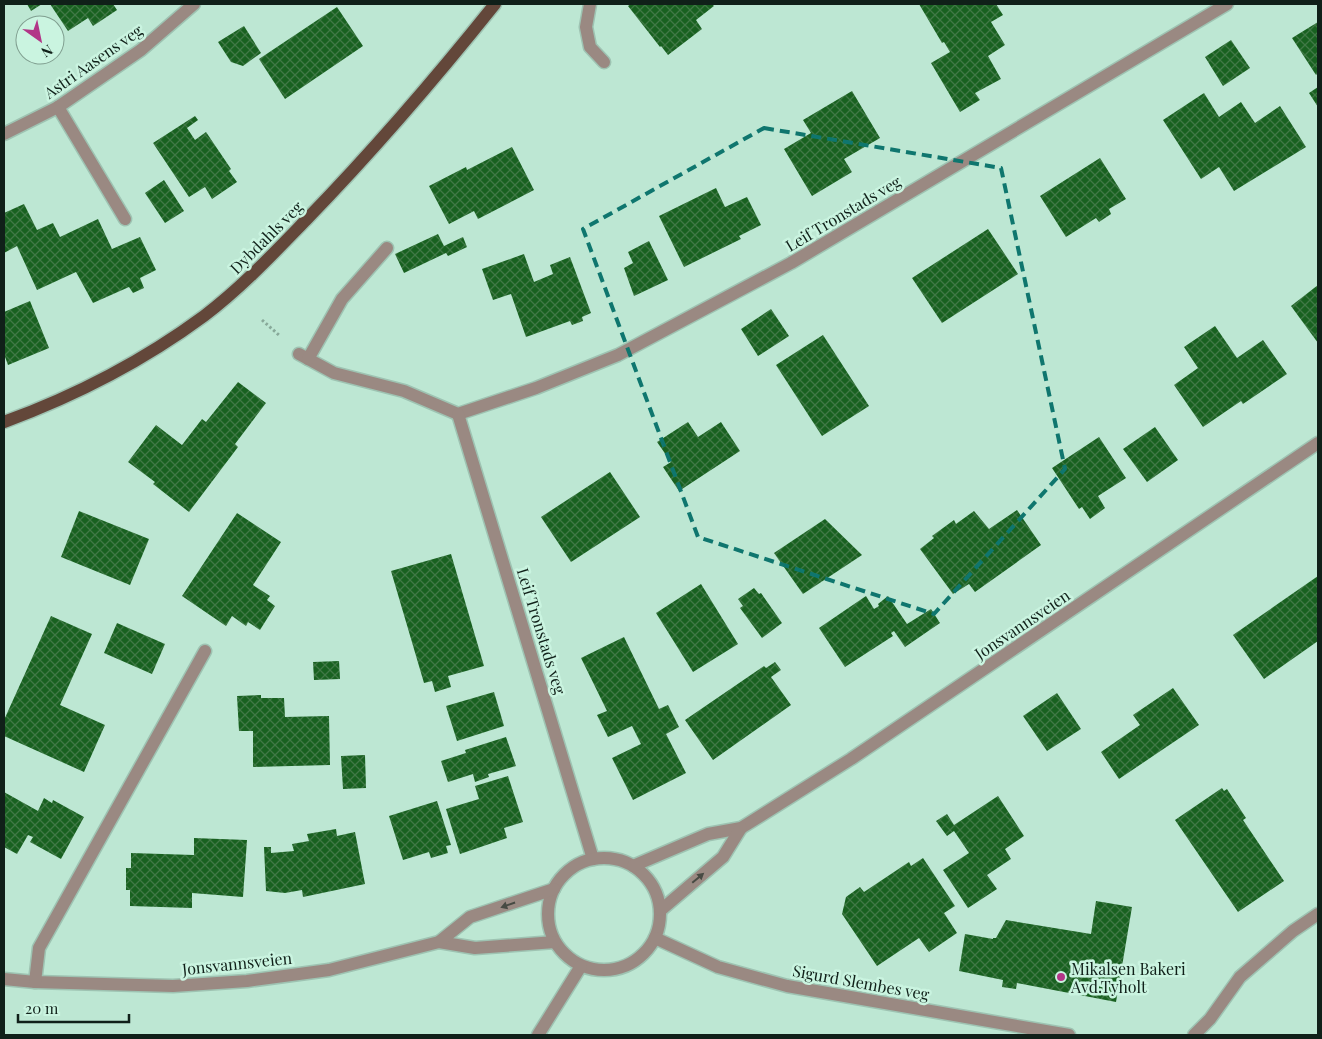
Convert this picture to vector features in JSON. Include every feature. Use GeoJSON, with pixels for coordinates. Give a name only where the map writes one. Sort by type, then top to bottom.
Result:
{"type":"FeatureCollection","features":[{"type":"Feature","properties":{"kind":"main road","name":"Dybdahls veg"},"geometry":{"type":"LineString","coordinates":[[4,422],[46,406],[98,382],[152,351],[204,316],[252,275],[348,177],[437,76],[495,4]]}},
{"type":"Feature","properties":{"kind":"street","name":"Astri Aasens veg"},"geometry":{"type":"LineString","coordinates":[[4,134],[58,107],[141,50],[194,4]]}},
{"type":"Feature","properties":{"kind":"street"},"geometry":{"type":"LineString","coordinates":[[590,4],[586,27],[590,47],[604,62]]}},
{"type":"Feature","properties":{"kind":"street","name":"Leif Tronstads veg"},"geometry":{"type":"LineString","coordinates":[[593,859],[458,414],[536,388],[618,355],[791,263],[1227,4]]}},
{"type":"Feature","properties":{"kind":"street"},"geometry":{"type":"LineString","coordinates":[[58,107],[125,219]]}},
{"type":"Feature","properties":{"kind":"street"},"geometry":{"type":"LineString","coordinates":[[387,248],[342,299],[303,357],[334,373],[404,392],[458,414]]}},
{"type":"Feature","properties":{"kind":"street","name":"Jonsvannsveien"},"geometry":{"type":"LineString","coordinates":[[633,866],[708,834],[741,828],[851,759],[1318,443]]}},
{"type":"Feature","properties":{"kind":"street"},"geometry":{"type":"LineString","coordinates":[[35,982],[39,948],[205,652]]}},
{"type":"Feature","properties":{"kind":"street","name":"Jonsvannsveien"},"geometry":{"type":"LineString","coordinates":[[660,910],[723,857],[741,828]]}},
{"type":"Feature","properties":{"kind":"street"},"geometry":{"type":"LineString","coordinates":[[593,859],[614,859],[633,866],[642,872],[655,889],[660,910],[659,929],[655,938],[645,953],[632,963],[615,969],[598,970],[581,966],[566,956],[555,942],[550,930],[549,902],[554,889],[564,875],[578,864],[593,859]]}},
{"type":"Feature","properties":{"kind":"street","name":"Jonsvannsveien"},"geometry":{"type":"LineString","coordinates":[[439,942],[470,917],[554,889]]}},
{"type":"Feature","properties":{"kind":"street"},"geometry":{"type":"LineString","coordinates":[[1194,1035],[1210,1019],[1240,977],[1293,931],[1318,914]]}},
{"type":"Feature","properties":{"kind":"street","name":"Sigurd Slembes veg"},"geometry":{"type":"LineString","coordinates":[[655,938],[718,967],[780,984],[1068,1035]]}},
{"type":"Feature","properties":{"kind":"street","name":"Jonsvannsveien"},"geometry":{"type":"LineString","coordinates":[[4,979],[35,982],[173,986],[247,980],[329,970],[439,942],[474,948],[555,942]]}},
{"type":"Feature","properties":{"kind":"street"},"geometry":{"type":"LineString","coordinates":[[538,1035],[581,966]]}},
{"type":"Feature","properties":{"kind":"highlighted area"},"geometry":{"type":"Polygon","coordinates":[[[764,128],[1001,168],[1065,469],[934,614],[698,537],[583,229],[764,128]]]}},
{"type":"Feature","properties":{"kind":"building"},"geometry":{"type":"Polygon","coordinates":[[[27,4],[42,4],[31,11],[27,4]]]}},
{"type":"Feature","properties":{"kind":"building"},"geometry":{"type":"Polygon","coordinates":[[[50,4],[113,4],[117,10],[93,26],[88,18],[68,31],[65,26],[65,15],[57,15],[50,4]]]}},
{"type":"Feature","properties":{"kind":"building"},"geometry":{"type":"Polygon","coordinates":[[[631,4],[712,4],[714,6],[696,20],[702,29],[668,55],[628,6],[631,4]]]}},
{"type":"Feature","properties":{"kind":"building"},"geometry":{"type":"Polygon","coordinates":[[[919,4],[996,4],[1003,15],[991,22],[1005,45],[988,56],[1001,79],[975,93],[980,100],[960,112],[931,63],[950,52],[944,42],[942,43],[919,4]]]}},
{"type":"Feature","properties":{"kind":"building"},"geometry":{"type":"Polygon","coordinates":[[[337,7],[363,46],[285,99],[259,59],[337,7]]]}},
{"type":"Feature","properties":{"kind":"building"},"geometry":{"type":"Polygon","coordinates":[[[1318,22],[1318,73],[1316,75],[1292,38],[1318,22]]]}},
{"type":"Feature","properties":{"kind":"building"},"geometry":{"type":"Polygon","coordinates":[[[244,26],[261,53],[243,66],[231,62],[218,42],[244,26]]]}},
{"type":"Feature","properties":{"kind":"building"},"geometry":{"type":"Polygon","coordinates":[[[1231,40],[1250,68],[1223,86],[1205,57],[1231,40]]]}},
{"type":"Feature","properties":{"kind":"building"},"geometry":{"type":"Polygon","coordinates":[[[1318,87],[1318,107],[1309,93],[1318,87]]]}},
{"type":"Feature","properties":{"kind":"building"},"geometry":{"type":"Polygon","coordinates":[[[852,91],[880,138],[844,159],[852,172],[812,196],[784,149],[811,133],[803,120],[852,91]]]}},
{"type":"Feature","properties":{"kind":"building"},"geometry":{"type":"Polygon","coordinates":[[[1204,93],[1219,117],[1241,102],[1255,123],[1280,106],[1306,147],[1234,191],[1219,167],[1201,179],[1163,120],[1204,93]]]}},
{"type":"Feature","properties":{"kind":"building"},"geometry":{"type":"Polygon","coordinates":[[[195,116],[198,120],[187,128],[195,140],[206,132],[231,169],[229,171],[237,182],[212,199],[205,187],[189,197],[153,143],[195,116]]]}},
{"type":"Feature","properties":{"kind":"building"},"geometry":{"type":"Polygon","coordinates":[[[512,147],[534,190],[478,219],[474,211],[449,224],[429,186],[466,167],[467,170],[512,147]]]}},
{"type":"Feature","properties":{"kind":"building"},"geometry":{"type":"Polygon","coordinates":[[[1100,158],[1126,199],[1109,209],[1111,214],[1099,222],[1096,218],[1066,237],[1040,196],[1100,158]]]}},
{"type":"Feature","properties":{"kind":"building"},"geometry":{"type":"Polygon","coordinates":[[[164,180],[184,211],[165,223],[145,193],[164,180]]]}},
{"type":"Feature","properties":{"kind":"building"},"geometry":{"type":"Polygon","coordinates":[[[716,188],[725,207],[747,197],[761,225],[739,236],[741,239],[684,267],[659,216],[716,188]]]}},
{"type":"Feature","properties":{"kind":"building"},"geometry":{"type":"Polygon","coordinates":[[[24,204],[37,230],[53,223],[60,237],[98,219],[112,249],[140,237],[156,270],[140,278],[144,288],[133,293],[129,287],[93,303],[76,272],[37,290],[17,246],[4,253],[4,213],[24,204]]]}},
{"type":"Feature","properties":{"kind":"building"},"geometry":{"type":"Polygon","coordinates":[[[988,229],[1018,274],[942,323],[912,278],[988,229]]]}},
{"type":"Feature","properties":{"kind":"building"},"geometry":{"type":"Polygon","coordinates":[[[438,234],[444,246],[463,237],[467,247],[448,256],[446,253],[404,273],[395,254],[438,234]]]}},
{"type":"Feature","properties":{"kind":"building"},"geometry":{"type":"Polygon","coordinates":[[[649,241],[668,280],[634,296],[624,268],[633,263],[628,252],[649,241]]]}},
{"type":"Feature","properties":{"kind":"building"},"geometry":{"type":"Polygon","coordinates":[[[524,254],[534,282],[553,274],[550,265],[570,257],[591,313],[582,317],[583,321],[572,325],[570,321],[526,337],[511,294],[493,300],[482,269],[524,254]]]}},
{"type":"Feature","properties":{"kind":"building"},"geometry":{"type":"Polygon","coordinates":[[[1318,285],[1318,343],[1291,306],[1318,285]]]}},
{"type":"Feature","properties":{"kind":"building"},"geometry":{"type":"Polygon","coordinates":[[[30,301],[49,348],[8,365],[4,354],[4,312],[30,301]]]}},
{"type":"Feature","properties":{"kind":"building"},"geometry":{"type":"Polygon","coordinates":[[[771,309],[789,336],[758,356],[741,329],[771,309]]]}},
{"type":"Feature","properties":{"kind":"building"},"geometry":{"type":"Polygon","coordinates":[[[1215,326],[1237,358],[1263,340],[1287,374],[1243,404],[1241,401],[1203,427],[1174,385],[1198,368],[1184,347],[1215,326]]]}},
{"type":"Feature","properties":{"kind":"building"},"geometry":{"type":"Polygon","coordinates":[[[823,335],[869,406],[822,436],[776,365],[823,335]]]}},
{"type":"Feature","properties":{"kind":"building"},"geometry":{"type":"Polygon","coordinates":[[[238,382],[266,403],[235,444],[238,447],[189,512],[153,484],[155,482],[128,462],[156,425],[182,445],[202,419],[206,422],[238,382]]]}},
{"type":"Feature","properties":{"kind":"building"},"geometry":{"type":"Polygon","coordinates":[[[688,422],[698,437],[721,422],[740,451],[679,491],[663,467],[671,462],[657,442],[688,422]]]}},
{"type":"Feature","properties":{"kind":"building"},"geometry":{"type":"Polygon","coordinates":[[[1155,427],[1178,460],[1147,482],[1123,449],[1155,427]]]}},
{"type":"Feature","properties":{"kind":"building"},"geometry":{"type":"Polygon","coordinates":[[[1099,437],[1126,478],[1098,496],[1105,508],[1090,519],[1082,507],[1079,509],[1052,468],[1099,437]]]}},
{"type":"Feature","properties":{"kind":"building"},"geometry":{"type":"Polygon","coordinates":[[[610,472],[640,517],[571,562],[541,517],[610,472]]]}},
{"type":"Feature","properties":{"kind":"building"},"geometry":{"type":"Polygon","coordinates":[[[1017,510],[1041,545],[975,592],[969,584],[953,594],[920,549],[934,538],[932,536],[954,520],[956,524],[974,511],[989,529],[1017,510]]]}},
{"type":"Feature","properties":{"kind":"building"},"geometry":{"type":"Polygon","coordinates":[[[79,511],[149,539],[130,585],[61,557],[79,511]]]}},
{"type":"Feature","properties":{"kind":"building"},"geometry":{"type":"Polygon","coordinates":[[[237,513],[281,542],[253,585],[270,596],[267,600],[275,606],[260,630],[248,622],[246,626],[232,616],[226,626],[182,596],[237,513]]]}},
{"type":"Feature","properties":{"kind":"building"},"geometry":{"type":"Polygon","coordinates":[[[825,519],[862,555],[803,594],[774,553],[825,519]]]}},
{"type":"Feature","properties":{"kind":"building"},"geometry":{"type":"Polygon","coordinates":[[[451,554],[484,666],[448,676],[451,687],[435,692],[432,681],[424,683],[391,571],[451,554]]]}},
{"type":"Feature","properties":{"kind":"building"},"geometry":{"type":"Polygon","coordinates":[[[1318,576],[1318,641],[1264,679],[1233,635],[1318,576]]]}},
{"type":"Feature","properties":{"kind":"building"},"geometry":{"type":"Polygon","coordinates":[[[701,584],[738,644],[693,672],[656,613],[701,584]]]}},
{"type":"Feature","properties":{"kind":"building"},"geometry":{"type":"Polygon","coordinates":[[[754,588],[759,594],[761,593],[782,623],[762,638],[740,608],[743,606],[738,599],[754,588]]]}},
{"type":"Feature","properties":{"kind":"building"},"geometry":{"type":"Polygon","coordinates":[[[866,596],[874,609],[888,596],[907,624],[931,609],[940,623],[905,647],[894,631],[891,633],[893,636],[845,667],[819,628],[866,596]]]}},
{"type":"Feature","properties":{"kind":"building"},"geometry":{"type":"Polygon","coordinates":[[[51,616],[92,634],[60,705],[105,725],[84,772],[4,736],[4,720],[51,616]]]}},
{"type":"Feature","properties":{"kind":"building"},"geometry":{"type":"Polygon","coordinates":[[[117,623],[165,644],[152,674],[104,653],[117,623]]]}},
{"type":"Feature","properties":{"kind":"building"},"geometry":{"type":"Polygon","coordinates":[[[624,637],[659,709],[668,705],[679,727],[666,734],[686,773],[633,800],[612,758],[641,744],[632,726],[608,737],[597,715],[607,711],[581,658],[624,637]]]}},
{"type":"Feature","properties":{"kind":"building"},"geometry":{"type":"Polygon","coordinates":[[[339,661],[340,679],[314,680],[313,662],[339,661]]]}},
{"type":"Feature","properties":{"kind":"building"},"geometry":{"type":"Polygon","coordinates":[[[775,662],[781,670],[771,677],[791,705],[713,760],[685,720],[764,666],[766,668],[775,662]]]}},
{"type":"Feature","properties":{"kind":"building"},"geometry":{"type":"Polygon","coordinates":[[[1173,688],[1199,725],[1119,779],[1101,752],[1140,725],[1133,715],[1173,688]]]}},
{"type":"Feature","properties":{"kind":"building"},"geometry":{"type":"Polygon","coordinates":[[[494,692],[504,726],[457,741],[446,706],[494,692]]]}},
{"type":"Feature","properties":{"kind":"building"},"geometry":{"type":"Polygon","coordinates":[[[1057,693],[1081,729],[1047,751],[1023,716],[1057,693]]]}},
{"type":"Feature","properties":{"kind":"building"},"geometry":{"type":"Polygon","coordinates":[[[261,695],[261,698],[284,698],[285,717],[329,716],[330,765],[253,767],[253,731],[239,731],[237,696],[261,695]]]}},
{"type":"Feature","properties":{"kind":"building"},"geometry":{"type":"Polygon","coordinates":[[[506,737],[516,766],[488,774],[489,777],[475,782],[473,774],[448,782],[441,761],[466,753],[465,750],[506,737]]]}},
{"type":"Feature","properties":{"kind":"building"},"geometry":{"type":"Polygon","coordinates":[[[365,755],[366,788],[343,789],[341,756],[365,755]]]}},
{"type":"Feature","properties":{"kind":"building"},"geometry":{"type":"Polygon","coordinates":[[[508,776],[523,822],[504,828],[507,838],[460,854],[446,809],[479,799],[475,786],[508,776]]]}},
{"type":"Feature","properties":{"kind":"building"},"geometry":{"type":"Polygon","coordinates":[[[1222,788],[1224,791],[1227,789],[1246,818],[1243,820],[1284,881],[1238,912],[1175,820],[1222,788]]]}},
{"type":"Feature","properties":{"kind":"building"},"geometry":{"type":"Polygon","coordinates":[[[4,792],[38,811],[44,798],[52,803],[53,800],[84,817],[61,859],[30,842],[33,837],[28,835],[17,854],[4,847],[4,792]]]}},
{"type":"Feature","properties":{"kind":"building"},"geometry":{"type":"Polygon","coordinates":[[[998,796],[1024,836],[1005,849],[1011,859],[987,875],[997,889],[968,908],[943,870],[969,853],[954,831],[947,836],[936,821],[947,814],[954,825],[998,796]]]}},
{"type":"Feature","properties":{"kind":"building"},"geometry":{"type":"Polygon","coordinates":[[[437,801],[451,845],[446,846],[448,853],[431,858],[429,852],[403,860],[389,816],[437,801]]]}},
{"type":"Feature","properties":{"kind":"building"},"geometry":{"type":"Polygon","coordinates":[[[336,829],[337,836],[355,832],[365,884],[303,897],[302,890],[285,893],[266,891],[264,847],[271,847],[271,853],[294,851],[292,844],[309,841],[307,834],[336,829]]]}},
{"type":"Feature","properties":{"kind":"building"},"geometry":{"type":"Polygon","coordinates":[[[194,838],[247,840],[243,897],[192,893],[192,908],[130,906],[130,890],[126,890],[126,868],[131,868],[131,853],[194,855],[194,838]]]}},
{"type":"Feature","properties":{"kind":"building"},"geometry":{"type":"Polygon","coordinates":[[[923,858],[955,906],[944,913],[957,933],[929,952],[919,938],[877,966],[842,914],[846,897],[860,887],[864,892],[909,862],[911,866],[923,858]]]}},
{"type":"Feature","properties":{"kind":"building"},"geometry":{"type":"Polygon","coordinates":[[[1096,901],[1132,907],[1116,1002],[1017,983],[1016,989],[1002,987],[1003,980],[959,971],[965,934],[996,938],[1006,920],[1091,934],[1096,901]]]}},
{"type":"Feature","properties":{"kind":"place","name":"Mikalsen Bakeri Avd.Tyholt"},"geometry":{"type":"Point","coordinates":[1061,977]}}]}
